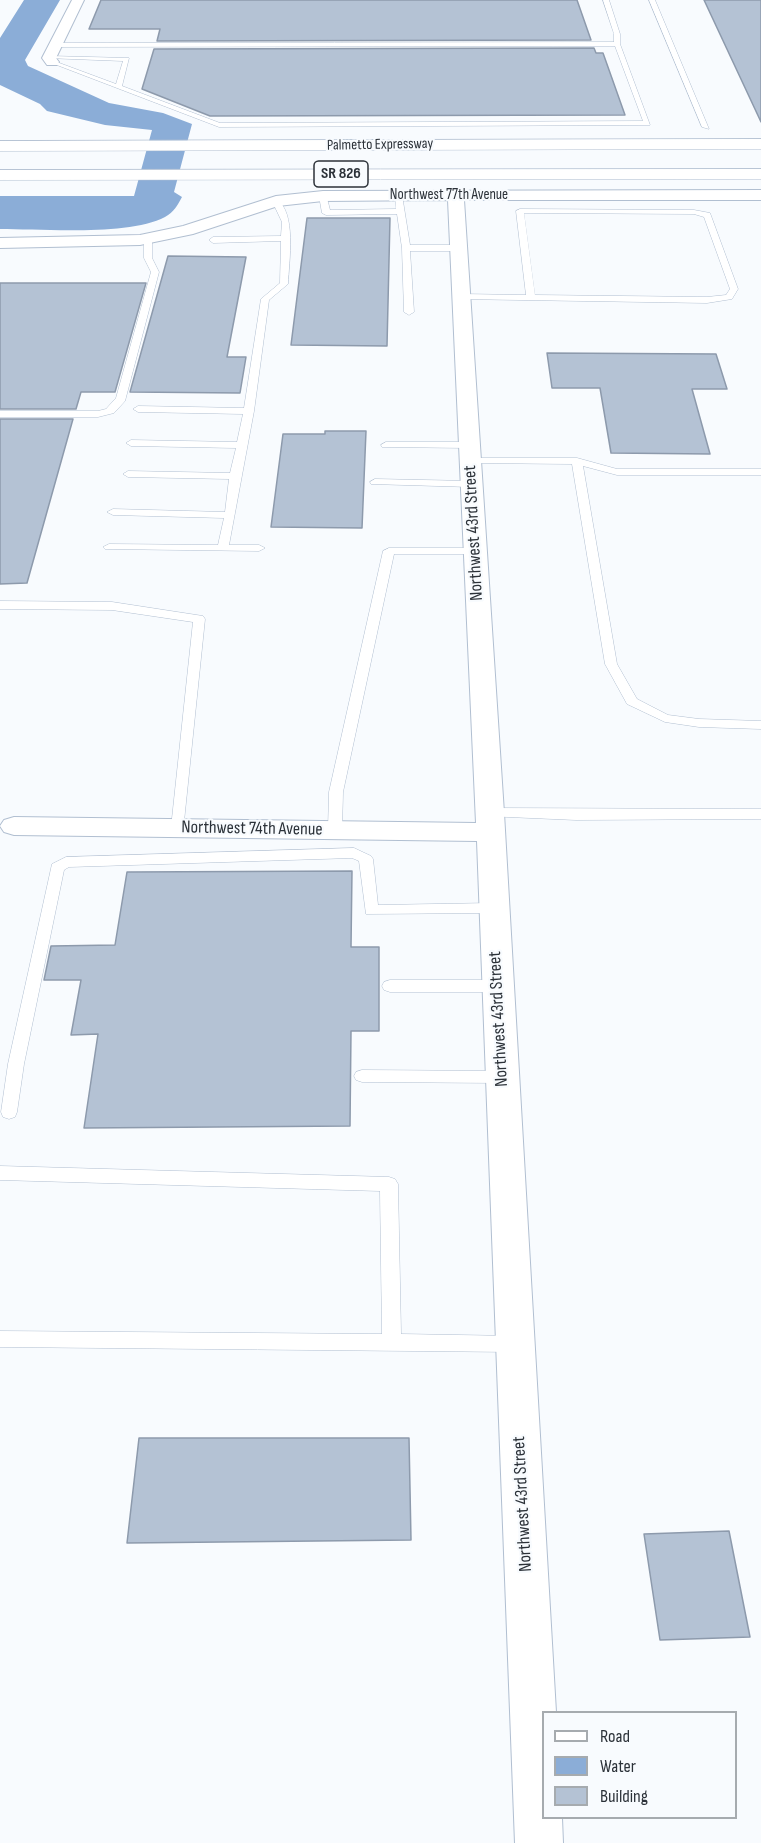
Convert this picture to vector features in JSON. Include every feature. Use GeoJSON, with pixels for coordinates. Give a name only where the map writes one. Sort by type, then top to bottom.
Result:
{"type":"FeatureCollection","features":[{"type":"Feature","properties":{"kind":"highway"},"geometry":{"type":"LineString","coordinates":[[0,130],[139,160]]}},
{"type":"Feature","properties":{"kind":"highway","name":"Palmetto Expressway"},"geometry":{"type":"LineString","coordinates":[[186,159],[288,146],[761,144]]}},
{"type":"Feature","properties":{"kind":"highway"},"geometry":{"type":"LineString","coordinates":[[0,146],[139,160]]}},
{"type":"Feature","properties":{"kind":"highway"},"geometry":{"type":"LineString","coordinates":[[0,189],[139,160],[168,146],[186,159]]}},
{"type":"Feature","properties":{"kind":"highway"},"geometry":{"type":"LineString","coordinates":[[0,164],[459,154],[761,153]]}},
{"type":"Feature","properties":{"kind":"highway"},"geometry":{"type":"LineString","coordinates":[[0,156],[186,159],[297,186],[498,174],[761,174]]}},
{"type":"Feature","properties":{"kind":"highway"},"geometry":{"type":"LineString","coordinates":[[0,175],[139,160],[186,159],[761,162]]}},
{"type":"Feature","properties":{"kind":"street"},"geometry":{"type":"LineString","coordinates":[[50,60],[63,39],[78,0]]}},
{"type":"Feature","properties":{"kind":"street","name":"Northwest 77th Avenue"},"geometry":{"type":"LineString","coordinates":[[0,243],[148,238],[187,230],[276,201],[323,196],[399,203],[456,195],[761,195]]}},
{"type":"Feature","properties":{"kind":"street","name":"Northwest 43rd Street"},"geometry":{"type":"LineString","coordinates":[[456,195],[490,822],[492,908],[539,1843]]}},
{"type":"Feature","properties":{"kind":"street","name":"Northwest 74th Avenue"},"geometry":{"type":"LineString","coordinates":[[14,826],[335,830],[490,822]]}},
{"type":"Feature","properties":{"kind":"lane"},"geometry":{"type":"LineString","coordinates":[[50,60],[118,88],[219,124],[646,123],[617,44],[617,34],[606,0]]}},
{"type":"Feature","properties":{"kind":"lane"},"geometry":{"type":"LineString","coordinates":[[652,0],[706,128]]}},
{"type":"Feature","properties":{"kind":"lane"},"geometry":{"type":"LineString","coordinates":[[605,34],[617,34]]}},
{"type":"Feature","properties":{"kind":"lane"},"geometry":{"type":"LineString","coordinates":[[63,39],[617,44]]}},
{"type":"Feature","properties":{"kind":"lane"},"geometry":{"type":"LineString","coordinates":[[50,60],[127,58],[118,88]]}},
{"type":"Feature","properties":{"kind":"lane"},"geometry":{"type":"LineString","coordinates":[[618,195],[622,211]]}},
{"type":"Feature","properties":{"kind":"lane"},"geometry":{"type":"LineString","coordinates":[[223,548],[249,411],[265,299],[284,284],[286,222],[276,201]]}},
{"type":"Feature","properties":{"kind":"lane"},"geometry":{"type":"LineString","coordinates":[[399,203],[406,248],[409,312]]}},
{"type":"Feature","properties":{"kind":"lane"},"geometry":{"type":"LineString","coordinates":[[461,297],[531,298],[706,300],[729,297],[734,289],[707,215],[694,212],[520,211],[531,298]]}},
{"type":"Feature","properties":{"kind":"lane"},"geometry":{"type":"LineString","coordinates":[[0,414],[98,414],[110,411],[121,399],[155,272],[148,258],[148,238]]}},
{"type":"Feature","properties":{"kind":"lane"},"geometry":{"type":"LineString","coordinates":[[213,240],[286,238]]}},
{"type":"Feature","properties":{"kind":"lane"},"geometry":{"type":"LineString","coordinates":[[406,248],[459,248]]}},
{"type":"Feature","properties":{"kind":"lane"},"geometry":{"type":"LineString","coordinates":[[138,409],[249,411]]}},
{"type":"Feature","properties":{"kind":"lane"},"geometry":{"type":"LineString","coordinates":[[131,443],[242,445]]}},
{"type":"Feature","properties":{"kind":"lane"},"geometry":{"type":"LineString","coordinates":[[386,445],[470,463]]}},
{"type":"Feature","properties":{"kind":"lane"},"geometry":{"type":"LineString","coordinates":[[578,461],[611,664],[632,701],[665,718],[699,723],[761,725]]}},
{"type":"Feature","properties":{"kind":"lane"},"geometry":{"type":"LineString","coordinates":[[375,482],[470,463],[578,461],[617,472],[761,472]]}},
{"type":"Feature","properties":{"kind":"lane"},"geometry":{"type":"LineString","coordinates":[[128,474],[235,476]]}},
{"type":"Feature","properties":{"kind":"lane"},"geometry":{"type":"LineString","coordinates":[[113,512],[230,514]]}},
{"type":"Feature","properties":{"kind":"lane"},"geometry":{"type":"LineString","coordinates":[[109,547],[258,548]]}},
{"type":"Feature","properties":{"kind":"lane"},"geometry":{"type":"LineString","coordinates":[[335,830],[336,792],[389,550],[475,551]]}},
{"type":"Feature","properties":{"kind":"lane"},"geometry":{"type":"LineString","coordinates":[[0,605],[112,606],[199,620],[178,828]]}},
{"type":"Feature","properties":{"kind":"lane"},"geometry":{"type":"LineString","coordinates":[[490,822],[576,815],[761,814]]}},
{"type":"Feature","properties":{"kind":"lane"},"geometry":{"type":"LineString","coordinates":[[9,1112],[16,1064],[57,867],[66,862],[354,853],[366,859],[371,910],[492,908]]}},
{"type":"Feature","properties":{"kind":"lane"},"geometry":{"type":"LineString","coordinates":[[390,986],[497,986]]}},
{"type":"Feature","properties":{"kind":"lane"},"geometry":{"type":"LineString","coordinates":[[362,1076],[502,1077]]}},
{"type":"Feature","properties":{"kind":"lane"},"geometry":{"type":"LineString","coordinates":[[0,1173],[389,1184],[392,1342]]}},
{"type":"Feature","properties":{"kind":"lane"},"geometry":{"type":"LineString","coordinates":[[0,1339],[515,1344]]}},
{"type":"Feature","properties":{"kind":"water"},"geometry":{"type":"Polygon","coordinates":[[[24,0],[60,0],[25,60],[28,66],[109,103],[163,113],[192,124],[174,192],[182,197],[165,217],[130,227],[108,229],[0,229],[0,196],[134,196],[152,130],[105,125],[47,111],[40,104],[0,85],[0,38],[24,0]]]}},
{"type":"Feature","properties":{"kind":"building"},"geometry":{"type":"Polygon","coordinates":[[[101,0],[577,0],[591,40],[157,41],[160,29],[89,29],[101,0]]]}},
{"type":"Feature","properties":{"kind":"building"},"geometry":{"type":"Polygon","coordinates":[[[704,0],[761,0],[761,122],[704,0]]]}},
{"type":"Feature","properties":{"kind":"building"},"geometry":{"type":"Polygon","coordinates":[[[594,48],[596,53],[603,53],[625,115],[210,116],[142,89],[154,49],[594,48]]]}},
{"type":"Feature","properties":{"kind":"building"},"geometry":{"type":"Polygon","coordinates":[[[307,218],[390,218],[387,346],[291,345],[307,218]]]}},
{"type":"Feature","properties":{"kind":"building"},"geometry":{"type":"Polygon","coordinates":[[[168,256],[246,257],[227,357],[246,357],[240,393],[130,392],[168,256]]]}},
{"type":"Feature","properties":{"kind":"building"},"geometry":{"type":"Polygon","coordinates":[[[0,283],[146,283],[115,392],[81,392],[76,409],[0,409],[0,283]]]}},
{"type":"Feature","properties":{"kind":"building"},"geometry":{"type":"Polygon","coordinates":[[[547,353],[716,354],[727,389],[692,389],[710,454],[611,453],[600,388],[552,388],[547,353]]]}},
{"type":"Feature","properties":{"kind":"building"},"geometry":{"type":"Polygon","coordinates":[[[0,419],[73,419],[27,583],[0,584],[0,419]]]}},
{"type":"Feature","properties":{"kind":"building"},"geometry":{"type":"Polygon","coordinates":[[[325,431],[366,431],[362,528],[271,527],[283,434],[325,434],[325,431]]]}},
{"type":"Feature","properties":{"kind":"building"},"geometry":{"type":"Polygon","coordinates":[[[352,871],[351,947],[379,947],[379,1031],[351,1031],[350,1126],[84,1128],[98,1034],[71,1035],[81,980],[44,980],[51,946],[115,945],[127,872],[352,871]]]}},
{"type":"Feature","properties":{"kind":"building"},"geometry":{"type":"Polygon","coordinates":[[[139,1438],[409,1438],[411,1540],[127,1543],[139,1438]]]}},
{"type":"Feature","properties":{"kind":"building"},"geometry":{"type":"Polygon","coordinates":[[[729,1531],[750,1637],[660,1640],[644,1534],[729,1531]]]}}]}
